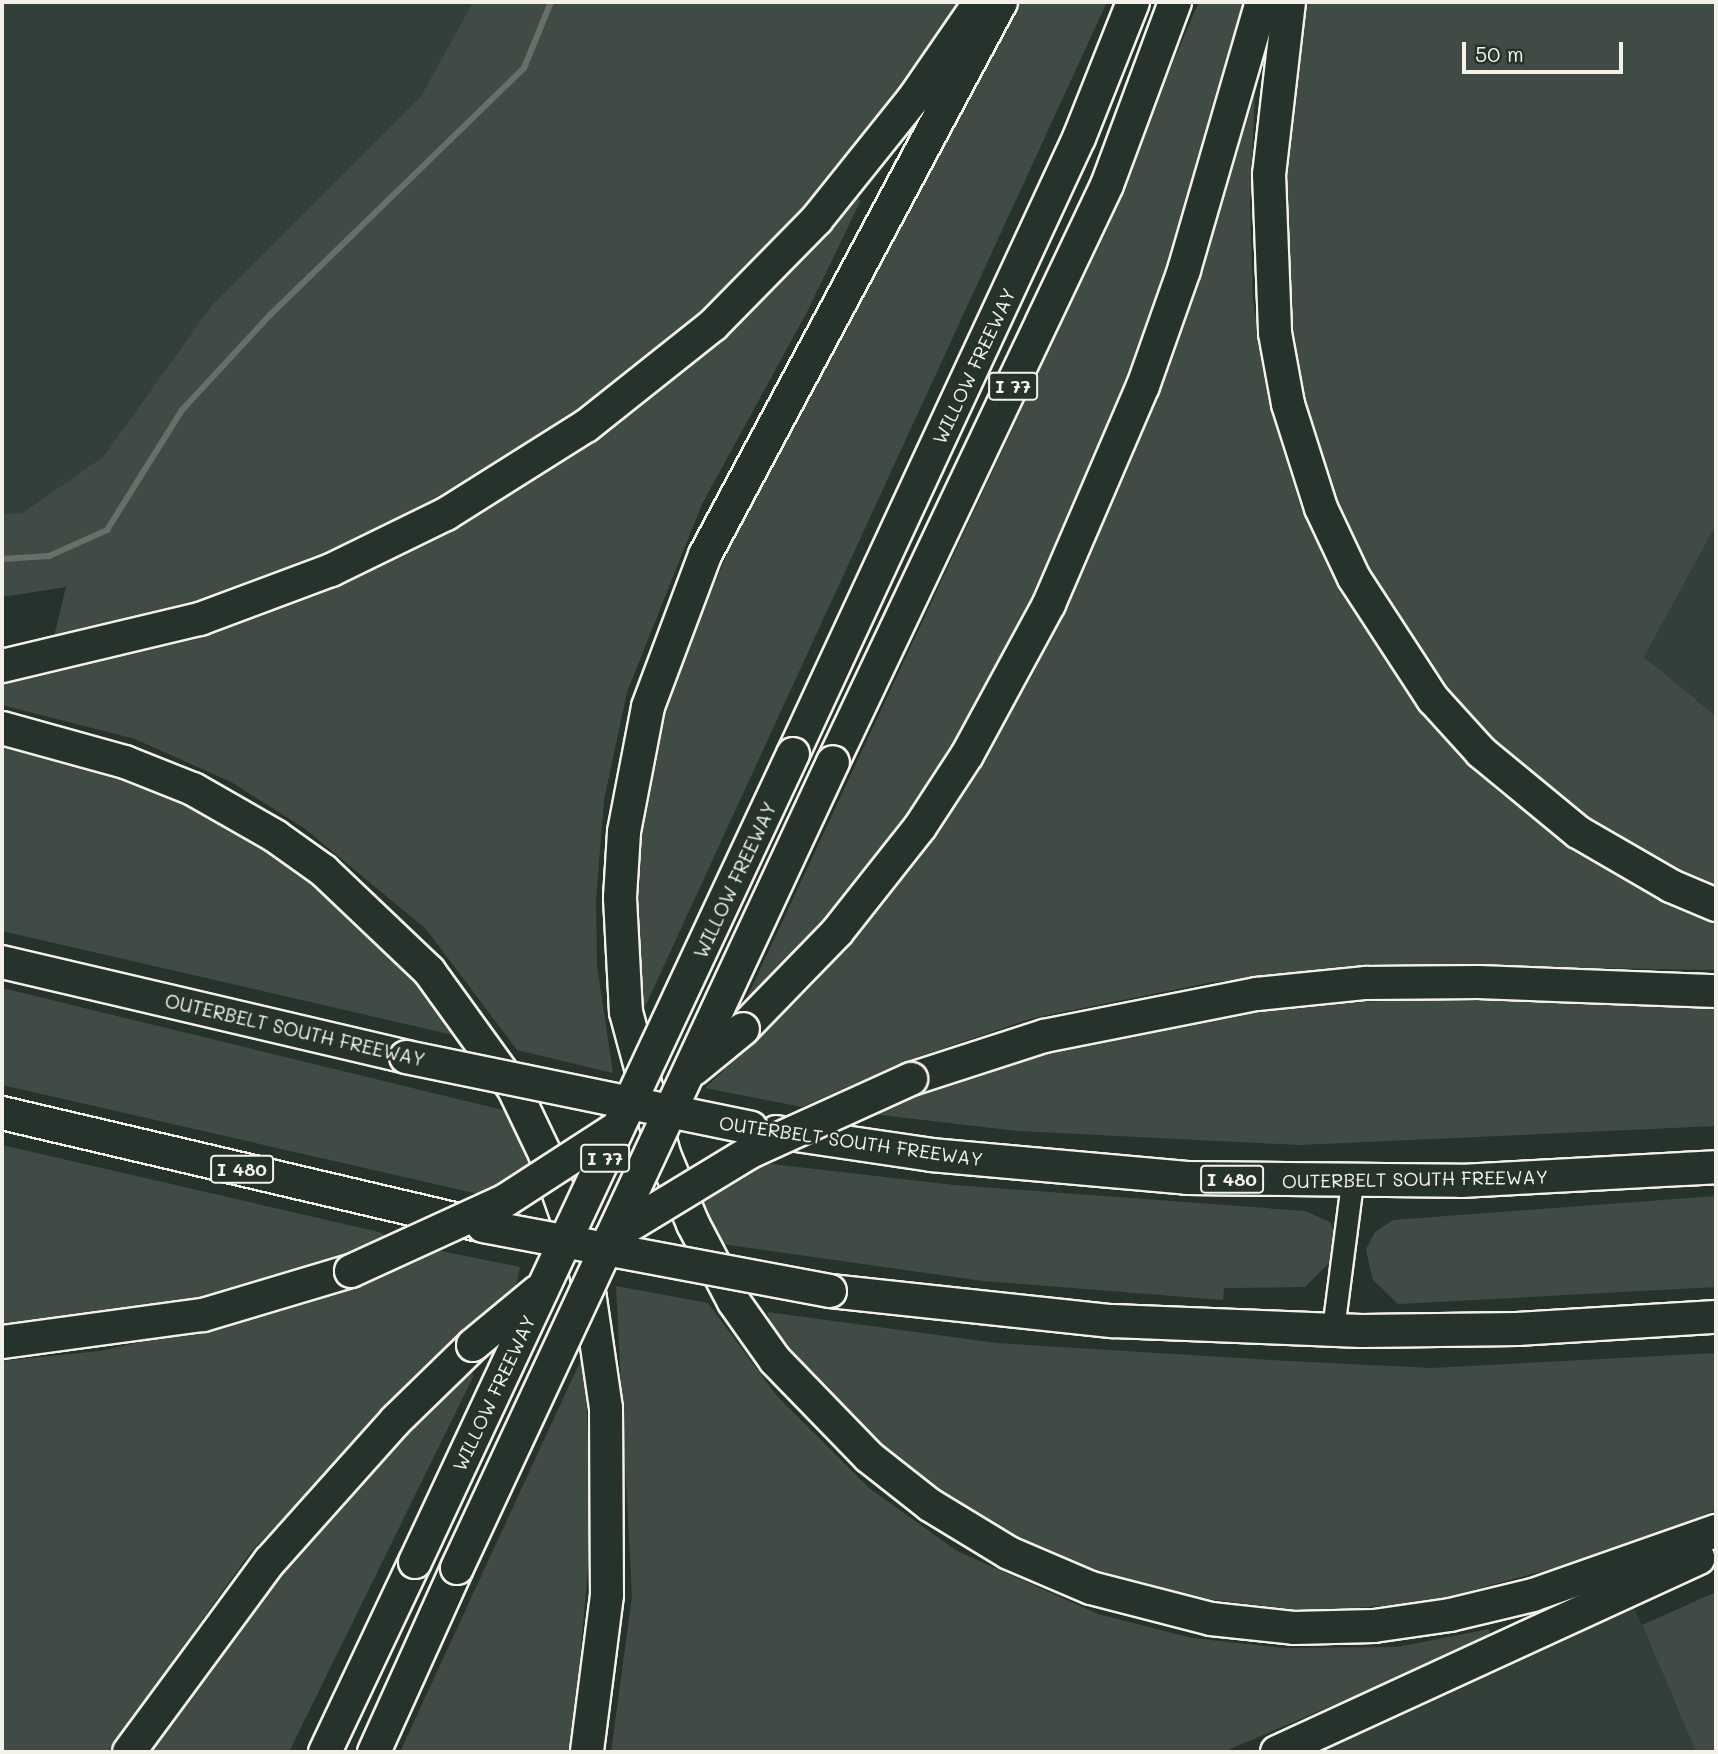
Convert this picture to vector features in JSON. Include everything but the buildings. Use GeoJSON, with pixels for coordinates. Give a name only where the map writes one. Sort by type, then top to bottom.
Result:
{"type":"FeatureCollection","features":[{"type":"Feature","properties":{"kind":"highway"},"geometry":{"type":"LineString","coordinates":[[2,666],[200,619],[331,570],[446,514],[586,426],[713,326],[817,219],[914,98],[980,2]]}},
{"type":"Feature","properties":{"kind":"highway"},"geometry":{"type":"LineString","coordinates":[[1001,2],[705,555],[648,707],[624,832],[620,898],[626,1012],[664,1154],[693,1224],[734,1302],[775,1360],[869,1457],[930,1506],[1009,1553],[1091,1588],[1211,1619],[1294,1628],[1374,1626],[1450,1615],[1533,1595],[1716,1531]]}},
{"type":"Feature","properties":{"kind":"highway","name":"WILLOW FREEWAY"},"geometry":{"type":"LineString","coordinates":[[325,1752],[1074,150],[1133,2]]}},
{"type":"Feature","properties":{"kind":"highway","name":"WILLOW FREEWAY"},"geometry":{"type":"LineString","coordinates":[[374,1752],[833,762],[1107,185],[1175,2]]}},
{"type":"Feature","properties":{"kind":"highway"},"geometry":{"type":"LineString","coordinates":[[2,1342],[203,1315],[351,1271],[432,1238],[570,1162],[743,1029],[837,932],[920,827],[967,755],[1049,604],[1143,386],[1180,283],[1262,2]]}},
{"type":"Feature","properties":{"kind":"highway"},"geometry":{"type":"LineString","coordinates":[[1289,2],[1269,174],[1275,332],[1288,404],[1321,508],[1354,579],[1433,699],[1481,752],[1578,832],[1671,886],[1716,905]]}},
{"type":"Feature","properties":{"kind":"highway"},"geometry":{"type":"LineString","coordinates":[[2,728],[125,762],[193,789],[275,836],[343,887],[429,971],[514,1089],[545,1154],[586,1271],[606,1408],[607,1595],[587,1752]]}},
{"type":"Feature","properties":{"kind":"highway","name":"OUTERBELT SOUTH FREEWAY"},"geometry":{"type":"LineString","coordinates":[[2,962],[406,1057],[751,1128],[1055,1168],[1352,1182],[1716,1167]]}},
{"type":"Feature","properties":{"kind":"highway"},"geometry":{"type":"LineString","coordinates":[[129,1752],[270,1561],[396,1420],[473,1345],[658,1205],[801,1126],[911,1079],[1071,1029],[1257,994],[1366,983],[1478,982],[1716,991]]}},
{"type":"Feature","properties":{"kind":"highway","name":"I 480"},"geometry":{"type":"LineString","coordinates":[[2,1113],[482,1226],[830,1291],[1113,1321],[1333,1329],[1668,1322],[1716,1316]]}},
{"type":"Feature","properties":{"kind":"highway"},"geometry":{"type":"LineString","coordinates":[[1277,1752],[1716,1549]]}},
{"type":"Feature","properties":{"kind":"lane"},"geometry":{"type":"LineString","coordinates":[[1333,1329],[1352,1182]]}},
{"type":"Feature","properties":{"kind":"shaded area"},"geometry":{"type":"Polygon","coordinates":[[[2,2],[473,2],[421,96],[212,305],[103,457],[22,513],[2,514],[2,2]]]}},
{"type":"Feature","properties":{"kind":"shaded area"},"geometry":{"type":"Polygon","coordinates":[[[473,2],[980,2],[764,276],[446,514],[49,657],[66,587],[2,597],[2,514],[22,513],[103,457],[212,305],[421,96],[473,2]]]}},
{"type":"Feature","properties":{"kind":"shaded area"},"geometry":{"type":"Polygon","coordinates":[[[1020,2],[1107,2],[644,1009],[637,946],[641,838],[653,748],[673,679],[758,483],[1020,2]]]}},
{"type":"Feature","properties":{"kind":"shaded area"},"geometry":{"type":"Polygon","coordinates":[[[1199,2],[1248,2],[1187,230],[1122,400],[1021,628],[918,813],[794,962],[743,1006],[1037,376],[1199,2]]]}},
{"type":"Feature","properties":{"kind":"shaded area"},"geometry":{"type":"Polygon","coordinates":[[[1289,2],[1716,2],[1716,525],[1644,657],[1716,716],[1716,905],[1523,789],[1354,578],[1275,333],[1289,2]]]}},
{"type":"Feature","properties":{"kind":"shaded area"},"geometry":{"type":"Polygon","coordinates":[[[1255,94],[1250,203],[1253,299],[1261,357],[1271,410],[1300,505],[1339,589],[1426,719],[1500,793],[1622,879],[1716,922],[1716,970],[1415,965],[1213,982],[1033,1018],[909,1060],[802,1107],[705,1088],[813,985],[907,870],[957,801],[1033,674],[1130,463],[1190,308],[1255,94]]]}},
{"type":"Feature","properties":{"kind":"shaded area"},"geometry":{"type":"Polygon","coordinates":[[[853,197],[861,200],[807,312],[702,504],[627,692],[604,800],[596,899],[597,965],[613,1073],[517,1050],[426,929],[304,828],[231,782],[135,739],[2,705],[2,677],[459,518],[853,197]]]}},
{"type":"Feature","properties":{"kind":"shaded area"},"geometry":{"type":"Polygon","coordinates":[[[1716,525],[1716,716],[1644,657],[1716,525]]]}},
{"type":"Feature","properties":{"kind":"shaded area"},"geometry":{"type":"Polygon","coordinates":[[[2,745],[73,761],[174,797],[279,858],[379,940],[466,1038],[2,931],[2,745]]]}},
{"type":"Feature","properties":{"kind":"shaded area"},"geometry":{"type":"Polygon","coordinates":[[[2,988],[507,1111],[532,1167],[483,1195],[2,1085],[2,988]]]}},
{"type":"Feature","properties":{"kind":"shaded area"},"geometry":{"type":"Polygon","coordinates":[[[1446,997],[1716,1001],[1716,1126],[1299,1145],[1018,1131],[863,1113],[987,1069],[1149,1026],[1251,1009],[1446,997]]]}},
{"type":"Feature","properties":{"kind":"shaded area"},"geometry":{"type":"Polygon","coordinates":[[[2,1145],[379,1232],[390,1238],[337,1263],[134,1316],[2,1331],[2,1145]]]}},
{"type":"Feature","properties":{"kind":"shaded area"},"geometry":{"type":"Polygon","coordinates":[[[763,1163],[954,1185],[1305,1211],[1330,1222],[1338,1242],[1332,1260],[1305,1287],[1224,1288],[1223,1300],[983,1281],[722,1244],[700,1198],[763,1163]]]}},
{"type":"Feature","properties":{"kind":"shaded area"},"geometry":{"type":"Polygon","coordinates":[[[1716,1196],[1716,1287],[1398,1304],[1373,1280],[1366,1249],[1375,1232],[1393,1220],[1716,1196]]]}},
{"type":"Feature","properties":{"kind":"shaded area"},"geometry":{"type":"Polygon","coordinates":[[[436,1250],[520,1267],[516,1286],[433,1361],[250,1553],[107,1752],[2,1752],[2,1361],[100,1351],[283,1311],[436,1250]]]}},
{"type":"Feature","properties":{"kind":"shaded area"},"geometry":{"type":"Polygon","coordinates":[[[616,1286],[708,1303],[777,1396],[869,1488],[957,1551],[1098,1614],[1192,1638],[1283,1648],[1398,1647],[1489,1629],[1491,1638],[1223,1752],[611,1752],[632,1596],[616,1286]]]}},
{"type":"Feature","properties":{"kind":"shaded area"},"geometry":{"type":"Polygon","coordinates":[[[767,1312],[997,1343],[1431,1368],[1716,1353],[1716,1510],[1607,1554],[1425,1603],[1308,1611],[1183,1596],[1066,1561],[951,1502],[864,1437],[807,1376],[771,1326],[767,1312]]]}},
{"type":"Feature","properties":{"kind":"shaded area"},"geometry":{"type":"Polygon","coordinates":[[[585,1351],[591,1532],[572,1752],[400,1752],[585,1351]]]}},
{"type":"Feature","properties":{"kind":"shaded area"},"geometry":{"type":"Polygon","coordinates":[[[471,1363],[473,1377],[289,1752],[143,1752],[206,1662],[324,1517],[471,1363]]]}},
{"type":"Feature","properties":{"kind":"shaded area"},"geometry":{"type":"Polygon","coordinates":[[[1627,1591],[1696,1752],[1277,1752],[1627,1591]]]}},
{"type":"Feature","properties":{"kind":"shaded area"},"geometry":{"type":"Polygon","coordinates":[[[1716,1592],[1716,1752],[1696,1752],[1642,1625],[1716,1592]]]}},
{"type":"Feature","properties":{"kind":"waterway"},"geometry":{"type":"LineString","coordinates":[[2,559],[49,556],[107,530],[182,410],[270,315],[524,68],[551,2]]}}]}
